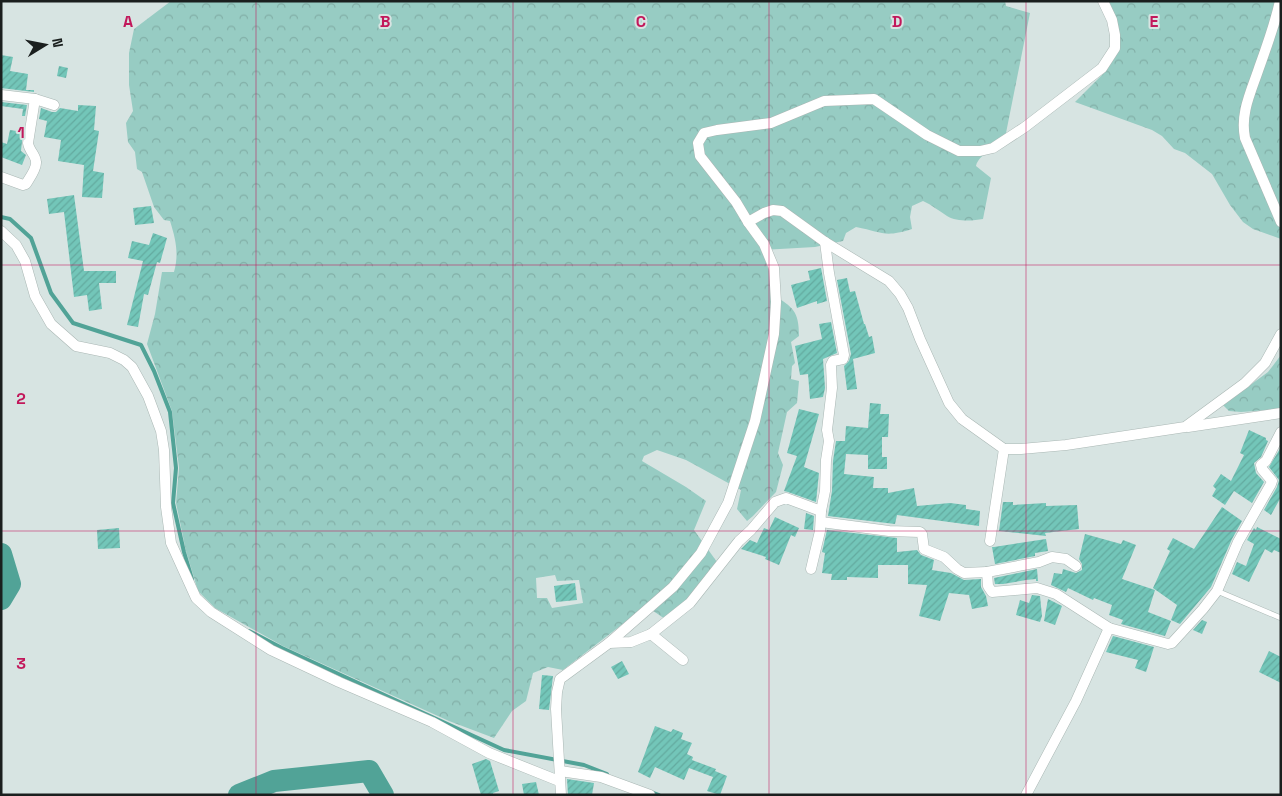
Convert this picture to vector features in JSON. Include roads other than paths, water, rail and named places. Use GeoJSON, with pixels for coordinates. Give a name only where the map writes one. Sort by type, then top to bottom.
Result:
{"type":"FeatureCollection","features":[{"type":"Feature","properties":{"kind":"street"},"geometry":{"type":"LineString","coordinates":[[561,795],[556,709],[560,679],[609,643],[673,587],[701,553],[728,503],[755,421],[774,334],[776,302],[774,268],[764,244],[736,202],[700,156],[698,144],[704,134],[717,130],[772,123],[824,101],[874,99],[926,135],[959,151],[980,151],[993,148],[1102,68],[1115,48],[1112,20],[1103,1]]}},
{"type":"Feature","properties":{"kind":"street"},"geometry":{"type":"LineString","coordinates":[[1280,1],[1275,24],[1244,109],[1242,126],[1244,138],[1281,222]]}},
{"type":"Feature","properties":{"kind":"street"},"geometry":{"type":"LineString","coordinates":[[1,95],[34,99],[54,105]]}},
{"type":"Feature","properties":{"kind":"street"},"geometry":{"type":"LineString","coordinates":[[1,177],[20,185],[26,184],[36,164],[36,160],[29,151],[28,144],[34,99]]}},
{"type":"Feature","properties":{"kind":"street"},"geometry":{"type":"LineString","coordinates":[[748,222],[773,210],[782,211],[825,242],[889,281],[900,294],[949,403],[962,419],[1004,449],[1066,445],[1281,414]]}},
{"type":"Feature","properties":{"kind":"street"},"geometry":{"type":"LineString","coordinates":[[1,231],[16,244],[26,261],[35,296],[51,324],[76,346],[110,353],[124,360],[132,367],[136,374],[148,396],[162,431],[166,507],[171,543],[196,598],[211,612],[271,650],[432,722],[489,752],[560,774],[602,777],[650,795]]}},
{"type":"Feature","properties":{"kind":"street"},"geometry":{"type":"LineString","coordinates":[[811,569],[820,531],[825,490],[829,441],[827,430],[832,388],[831,365],[833,361],[843,359],[844,355],[825,242]]}},
{"type":"Feature","properties":{"kind":"street"},"geometry":{"type":"LineString","coordinates":[[1185,427],[1245,383],[1265,363],[1281,334]]}},
{"type":"Feature","properties":{"kind":"street"},"geometry":{"type":"LineString","coordinates":[[987,572],[988,586],[992,592],[1037,588],[1056,594],[1109,628],[1168,644],[1172,643],[1217,591],[1238,542],[1271,484],[1272,480],[1262,469],[1261,465],[1266,460],[1281,432]]}},
{"type":"Feature","properties":{"kind":"street"},"geometry":{"type":"LineString","coordinates":[[990,541],[1004,449]]}},
{"type":"Feature","properties":{"kind":"street"},"geometry":{"type":"LineString","coordinates":[[609,643],[631,642],[651,634],[690,603],[739,541],[775,502],[786,498],[821,511]]}},
{"type":"Feature","properties":{"kind":"street"},"geometry":{"type":"LineString","coordinates":[[821,522],[889,532],[920,532],[924,549],[944,557],[964,573],[987,572],[1039,562],[1052,557],[1061,557],[1076,566]]}},
{"type":"Feature","properties":{"kind":"street"},"geometry":{"type":"LineString","coordinates":[[1026,795],[1076,701],[1109,628]]}},
{"type":"Feature","properties":{"kind":"street"},"geometry":{"type":"LineString","coordinates":[[651,634],[683,660]]}},
{"type":"Feature","properties":{"kind":"lane"},"geometry":{"type":"LineString","coordinates":[[1217,591],[1281,618]]}},
{"type":"Feature","properties":{"kind":"waterway"},"geometry":{"type":"LineString","coordinates":[[1,217],[10,219],[31,238],[51,293],[73,323],[141,345],[154,371],[170,412],[176,468],[173,503],[192,579]]}},
{"type":"Feature","properties":{"kind":"waterway"},"geometry":{"type":"LineString","coordinates":[[1,554],[10,584],[1,599]]}},
{"type":"Feature","properties":{"kind":"waterway"},"geometry":{"type":"LineString","coordinates":[[249,631],[504,750],[584,765],[607,774]]}},
{"type":"Feature","properties":{"kind":"waterway"},"geometry":{"type":"LineString","coordinates":[[239,795],[274,781],[369,771],[383,795]]}},
{"type":"Feature","properties":{"kind":"waterway"},"geometry":{"type":"LineString","coordinates":[[651,792],[659,795]]}}]}
